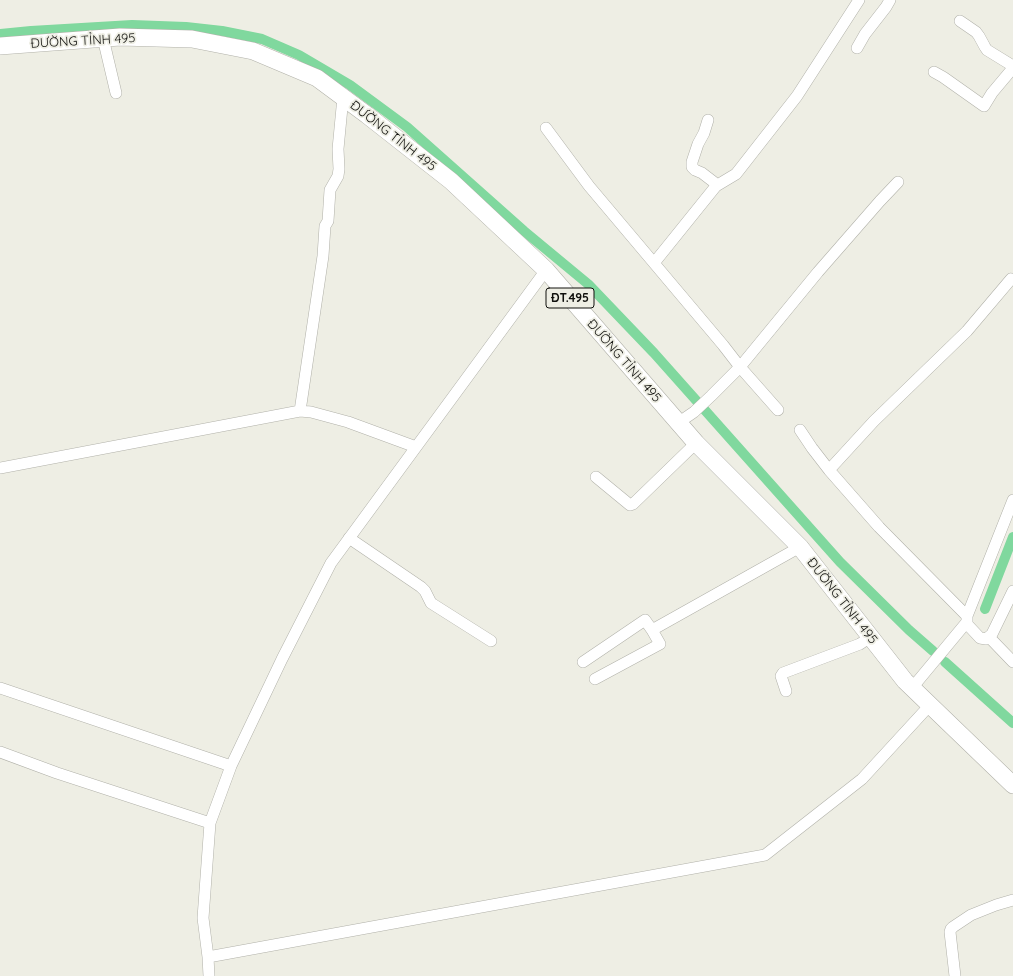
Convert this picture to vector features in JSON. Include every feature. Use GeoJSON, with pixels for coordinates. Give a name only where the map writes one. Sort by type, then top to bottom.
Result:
{"type":"FeatureCollection","features":[{"type":"Feature","properties":{"kind":"main road","name":"ĐƯỜNG TỈNH 495"},"geometry":{"type":"LineString","coordinates":[[0,46],[120,37],[192,38],[253,51],[317,78],[373,119],[451,181],[546,270],[696,444],[800,547],[905,681],[1013,785]]}},
{"type":"Feature","properties":{"kind":"street"},"geometry":{"type":"LineString","coordinates":[[654,263],[716,186],[736,174],[796,96],[859,0]]}},
{"type":"Feature","properties":{"kind":"street"},"geometry":{"type":"LineString","coordinates":[[857,48],[865,34],[890,0]]}},
{"type":"Feature","properties":{"kind":"street"},"geometry":{"type":"LineString","coordinates":[[934,72],[984,106],[992,93],[1013,67],[987,50],[984,47],[980,36],[960,21]]}},
{"type":"Feature","properties":{"kind":"street"},"geometry":{"type":"LineString","coordinates":[[103,38],[116,93]]}},
{"type":"Feature","properties":{"kind":"street"},"geometry":{"type":"LineString","coordinates":[[300,411],[323,256],[325,226],[328,221],[330,190],[338,176],[339,170],[338,148],[343,97]]}},
{"type":"Feature","properties":{"kind":"street"},"geometry":{"type":"LineString","coordinates":[[708,120],[704,133],[698,144],[692,162],[692,167],[715,182],[716,186]]}},
{"type":"Feature","properties":{"kind":"street"},"geometry":{"type":"LineString","coordinates":[[546,128],[589,186],[778,410]]}},
{"type":"Feature","properties":{"kind":"street"},"geometry":{"type":"LineString","coordinates":[[678,423],[694,412],[740,366],[818,272],[898,182]]}},
{"type":"Feature","properties":{"kind":"street"},"geometry":{"type":"LineString","coordinates":[[209,976],[203,918],[210,823],[231,766],[282,659],[331,563],[546,270]]}},
{"type":"Feature","properties":{"kind":"street"},"geometry":{"type":"LineString","coordinates":[[829,470],[874,421],[967,331],[1011,279],[1013,280]]}},
{"type":"Feature","properties":{"kind":"street"},"geometry":{"type":"LineString","coordinates":[[0,468],[300,411],[311,412],[348,422],[416,447]]}},
{"type":"Feature","properties":{"kind":"street"},"geometry":{"type":"LineString","coordinates":[[800,430],[829,470],[879,527],[967,620],[980,638],[986,639],[992,634],[1013,591]]}},
{"type":"Feature","properties":{"kind":"street"},"geometry":{"type":"LineString","coordinates":[[596,477],[630,505],[633,504],[696,444]]}},
{"type":"Feature","properties":{"kind":"street"},"geometry":{"type":"LineString","coordinates":[[912,688],[967,620],[1013,500]]}},
{"type":"Feature","properties":{"kind":"street"},"geometry":{"type":"LineString","coordinates":[[349,538],[421,587],[425,591],[431,603],[491,641]]}},
{"type":"Feature","properties":{"kind":"street"},"geometry":{"type":"LineString","coordinates":[[652,630],[800,547]]}},
{"type":"Feature","properties":{"kind":"street"},"geometry":{"type":"LineString","coordinates":[[584,662],[645,620],[652,630],[660,644],[595,679]]}},
{"type":"Feature","properties":{"kind":"street"},"geometry":{"type":"LineString","coordinates":[[786,691],[781,676],[783,673],[860,644],[870,637]]}},
{"type":"Feature","properties":{"kind":"street"},"geometry":{"type":"LineString","coordinates":[[989,637],[1013,662]]}},
{"type":"Feature","properties":{"kind":"street"},"geometry":{"type":"LineString","coordinates":[[0,688],[231,766]]}},
{"type":"Feature","properties":{"kind":"street"},"geometry":{"type":"LineString","coordinates":[[208,957],[765,855],[862,779],[930,705]]}},
{"type":"Feature","properties":{"kind":"street"},"geometry":{"type":"LineString","coordinates":[[0,752],[57,773],[210,823]]}},
{"type":"Feature","properties":{"kind":"street"},"geometry":{"type":"LineString","coordinates":[[955,976],[950,932],[952,927],[971,915],[1013,900]]}},
{"type":"Feature","properties":{"kind":"waterway"},"geometry":{"type":"LineString","coordinates":[[0,34],[132,25],[186,27],[222,31],[262,39],[299,55],[350,85],[407,127],[524,231],[588,284],[654,353],[840,562],[909,630],[933,651]]}},
{"type":"Feature","properties":{"kind":"waterway"},"geometry":{"type":"LineString","coordinates":[[985,609],[1013,537]]}},
{"type":"Feature","properties":{"kind":"waterway"},"geometry":{"type":"LineString","coordinates":[[945,662],[1013,723]]}}]}
